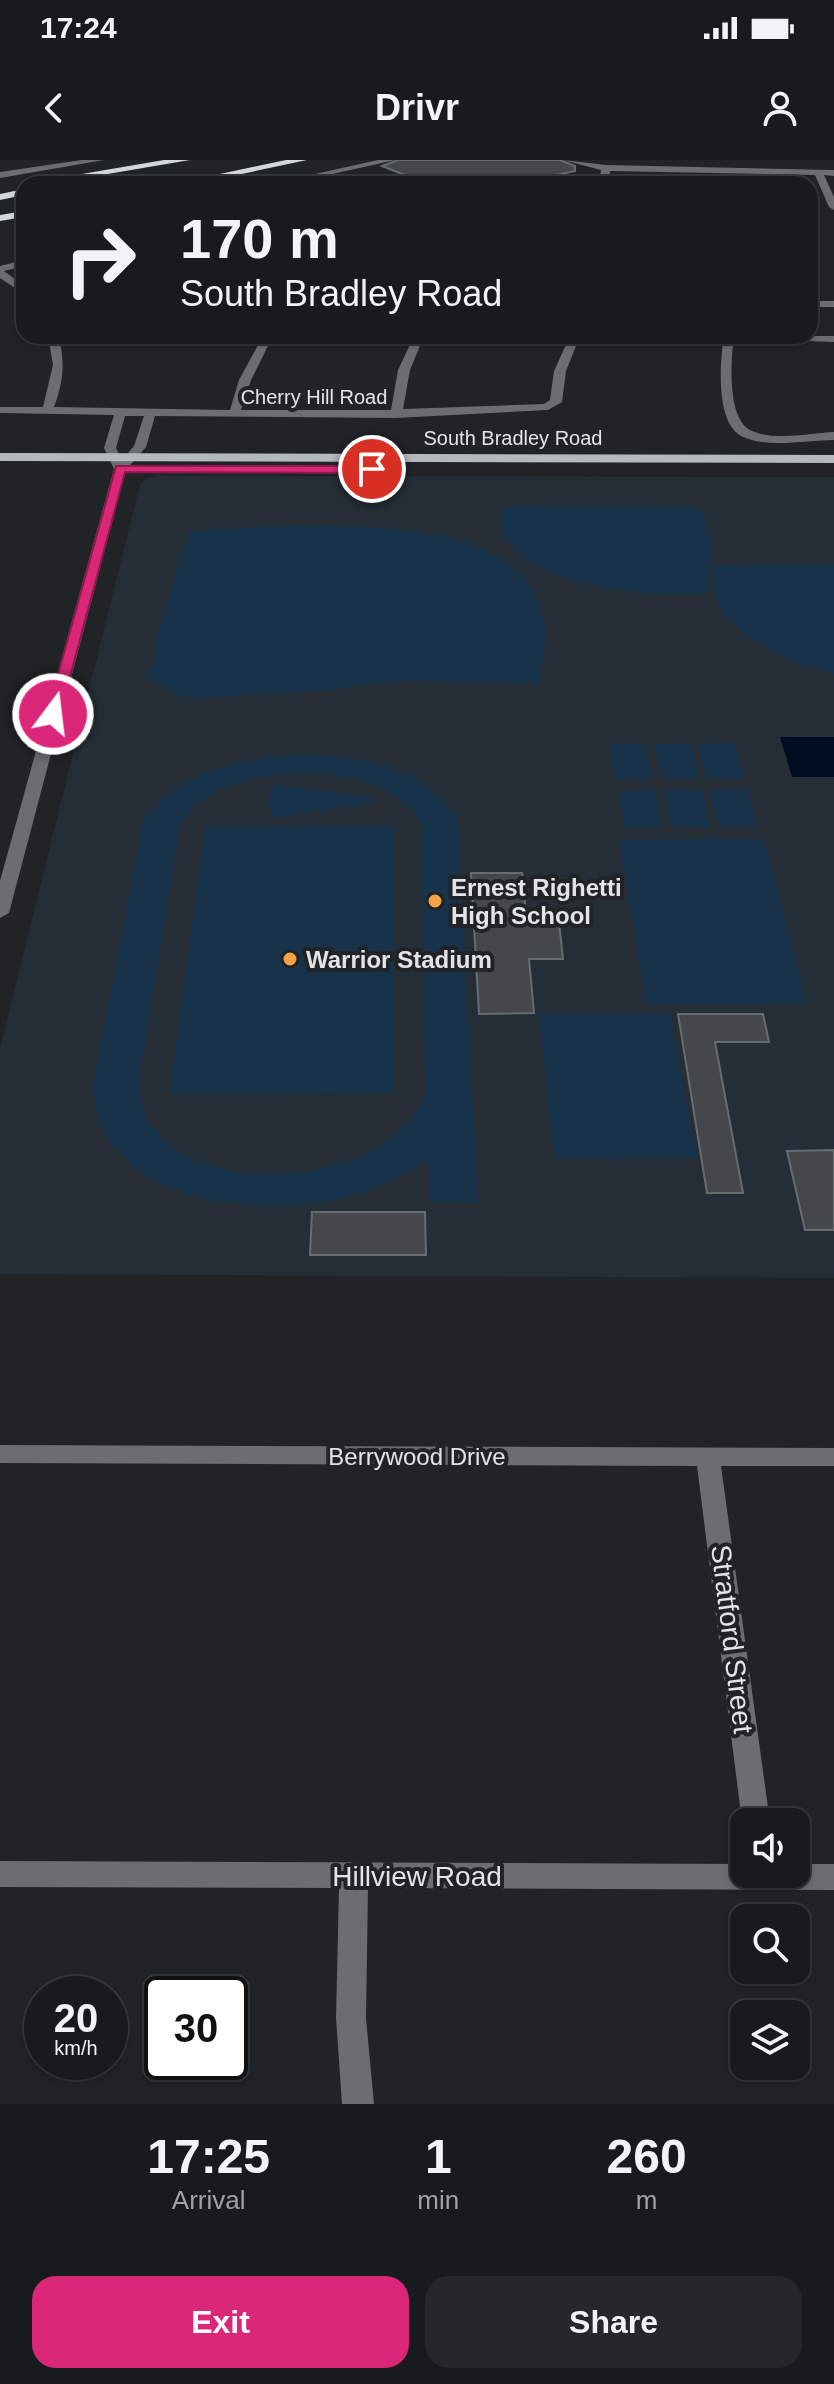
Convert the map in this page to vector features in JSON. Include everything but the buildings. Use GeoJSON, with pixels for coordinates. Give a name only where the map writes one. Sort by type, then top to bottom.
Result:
{"type":"FeatureCollection","features":[{"type":"Feature","properties":{"kind":"highway"},"geometry":{"type":"LineString","coordinates":[[79,176],[185,160]]}},
{"type":"Feature","properties":{"kind":"highway"},"geometry":{"type":"LineString","coordinates":[[110,176],[194,160]]}},
{"type":"Feature","properties":{"kind":"highway"},"geometry":{"type":"LineString","coordinates":[[219,176],[302,160]]}},
{"type":"Feature","properties":{"kind":"main road","name":"South Bradley Road"},"geometry":{"type":"LineString","coordinates":[[0,457],[834,470]]}},
{"type":"Feature","properties":{"kind":"main road","name":"South Bradley Road"},"geometry":{"type":"LineString","coordinates":[[0,468],[122,461],[834,459]]}},
{"type":"Feature","properties":{"kind":"street"},"geometry":{"type":"LineString","coordinates":[[0,175],[100,160]]}},
{"type":"Feature","properties":{"kind":"street"},"geometry":{"type":"LineString","coordinates":[[314,176],[391,160]]}},
{"type":"Feature","properties":{"kind":"street"},"geometry":{"type":"LineString","coordinates":[[567,160],[606,168],[834,173]]}},
{"type":"Feature","properties":{"kind":"street"},"geometry":{"type":"LineString","coordinates":[[605,176],[606,168]]}},
{"type":"Feature","properties":{"kind":"street"},"geometry":{"type":"LineString","coordinates":[[818,173],[834,207]]}},
{"type":"Feature","properties":{"kind":"street"},"geometry":{"type":"LineString","coordinates":[[0,271],[16,284]]}},
{"type":"Feature","properties":{"kind":"street"},"geometry":{"type":"LineString","coordinates":[[47,412],[58,379],[59,363],[55,344]]}},
{"type":"Feature","properties":{"kind":"street"},"geometry":{"type":"LineString","coordinates":[[234,415],[245,380],[264,344]]}},
{"type":"Feature","properties":{"kind":"street"},"geometry":{"type":"LineString","coordinates":[[396,414],[404,370],[415,344]]}},
{"type":"Feature","properties":{"kind":"street","name":"Cherry Hill Road"},"geometry":{"type":"LineString","coordinates":[[0,410],[234,415],[396,414],[548,407],[556,402],[560,371],[572,344]]}},
{"type":"Feature","properties":{"kind":"street"},"geometry":{"type":"LineString","coordinates":[[728,344],[726,386],[736,424],[744,432],[762,436],[834,436]]}},
{"type":"Feature","properties":{"kind":"street"},"geometry":{"type":"LineString","coordinates":[[120,414],[110,448],[122,461]]}},
{"type":"Feature","properties":{"kind":"street"},"geometry":{"type":"LineString","coordinates":[[0,913],[122,461],[140,447],[150,414]]}},
{"type":"Feature","properties":{"kind":"street","name":"Berrywood Drive"},"geometry":{"type":"LineString","coordinates":[[0,1454],[834,1457]]}},
{"type":"Feature","properties":{"kind":"street","name":"Stratford Street"},"geometry":{"type":"LineString","coordinates":[[708,1457],[754,1808]]}},
{"type":"Feature","properties":{"kind":"street","name":"Hillview Road"},"geometry":{"type":"LineString","coordinates":[[0,1874],[730,1876]]}},
{"type":"Feature","properties":{"kind":"street"},"geometry":{"type":"LineString","coordinates":[[354,1875],[351,2013],[352,2067],[358,2104]]}},
{"type":"Feature","properties":{"kind":"street","name":"Hillview Road"},"geometry":{"type":"LineString","coordinates":[[810,1877],[834,1877]]}},
{"type":"Feature","properties":{"kind":"shaded area","name":"Ernest Righetti High School"},"geometry":{"type":"Polygon","coordinates":[[[158,476],[834,477],[834,1278],[0,1274],[0,1048],[140,485],[145,479],[158,476]]]}},
{"type":"Feature","properties":{"kind":"shaded area"},"geometry":{"type":"Polygon","coordinates":[[[510,505],[694,507],[703,511],[713,548],[709,588],[701,595],[652,594],[590,585],[560,577],[533,565],[513,549],[501,525],[502,510],[510,505]]]}},
{"type":"Feature","properties":{"kind":"shaded area"},"geometry":{"type":"Polygon","coordinates":[[[304,526],[412,531],[450,538],[485,549],[514,568],[535,594],[545,629],[539,684],[401,681],[316,691],[186,699],[145,677],[155,661],[155,643],[189,530],[304,526]]]}},
{"type":"Feature","properties":{"kind":"shaded area"},"geometry":{"type":"Polygon","coordinates":[[[834,564],[834,674],[787,658],[755,641],[729,620],[715,598],[715,565],[834,564]]]}},
{"type":"Feature","properties":{"kind":"shaded area"},"geometry":{"type":"Polygon","coordinates":[[[780,737],[834,737],[834,777],[792,777],[780,737]]]}},
{"type":"Feature","properties":{"kind":"shaded area"},"geometry":{"type":"Polygon","coordinates":[[[735,743],[744,778],[706,778],[698,744],[735,743]]]}},
{"type":"Feature","properties":{"kind":"shaded area"},"geometry":{"type":"Polygon","coordinates":[[[610,744],[646,744],[652,779],[615,779],[610,744]]]}},
{"type":"Feature","properties":{"kind":"shaded area"},"geometry":{"type":"Polygon","coordinates":[[[654,744],[691,744],[699,778],[661,778],[654,744]]]}},
{"type":"Feature","properties":{"kind":"shaded area"},"geometry":{"type":"Polygon","coordinates":[[[305,754],[370,762],[411,776],[429,787],[458,820],[478,1202],[430,1202],[428,1159],[388,1182],[345,1198],[268,1206],[226,1202],[185,1193],[148,1176],[119,1153],[100,1121],[94,1080],[143,821],[175,789],[215,769],[259,758],[305,754]],[[304,773],[269,776],[234,784],[204,799],[180,825],[139,1080],[148,1120],[176,1149],[217,1167],[265,1174],[315,1170],[362,1155],[401,1130],[425,1094],[421,824],[399,798],[370,783],[337,775],[304,773]]]}},
{"type":"Feature","properties":{"kind":"shaded area"},"geometry":{"type":"Polygon","coordinates":[[[275,784],[373,797],[373,803],[273,818],[267,801],[275,784]]]}},
{"type":"Feature","properties":{"kind":"shaded area"},"geometry":{"type":"Polygon","coordinates":[[[747,789],[757,826],[718,827],[709,790],[747,789]]]}},
{"type":"Feature","properties":{"kind":"shaded area"},"geometry":{"type":"Polygon","coordinates":[[[655,790],[662,827],[624,828],[618,791],[655,790]]]}},
{"type":"Feature","properties":{"kind":"shaded area"},"geometry":{"type":"Polygon","coordinates":[[[663,790],[702,790],[710,827],[671,827],[663,790]]]}},
{"type":"Feature","properties":{"kind":"shaded area","name":"Warrior Stadium"},"geometry":{"type":"Polygon","coordinates":[[[394,825],[394,1093],[169,1094],[205,826],[394,825]]]}},
{"type":"Feature","properties":{"kind":"shaded area"},"geometry":{"type":"Polygon","coordinates":[[[764,839],[807,1004],[646,1005],[619,840],[764,839]]]}},
{"type":"Feature","properties":{"kind":"shaded area"},"geometry":{"type":"Polygon","coordinates":[[[670,1013],[697,1158],[554,1159],[539,1014],[670,1013]]]}},
{"type":"Feature","properties":{"kind":"place","name":"Ernest Righetti High School"},"geometry":{"type":"Point","coordinates":[435,901]}},
{"type":"Feature","properties":{"kind":"place","name":"Warrior Stadium"},"geometry":{"type":"Point","coordinates":[290,959]}},
{"type":"Feature","properties":{"kind":"route"},"geometry":{"type":"LineString","coordinates":[[53,714],[120,469],[372,469]]}}]}
